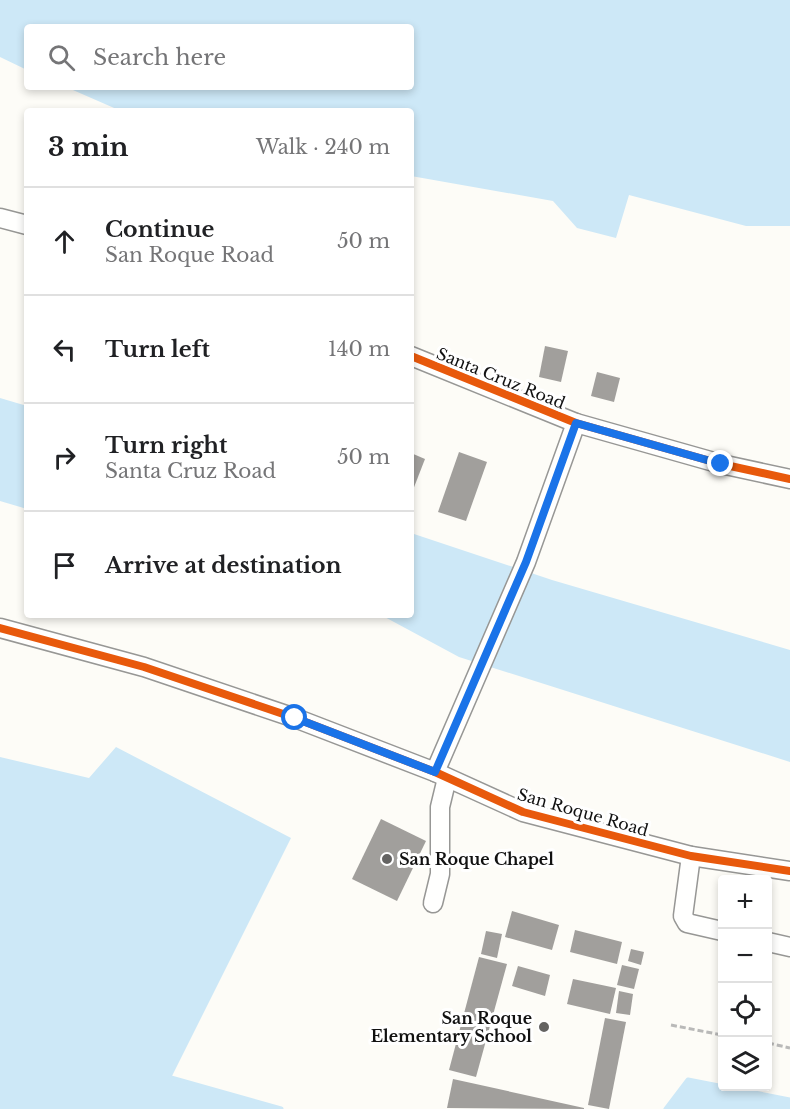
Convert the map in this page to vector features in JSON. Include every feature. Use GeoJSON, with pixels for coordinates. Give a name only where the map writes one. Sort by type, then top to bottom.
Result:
{"type":"FeatureCollection","features":[{"type":"Feature","properties":{"kind":"street"},"geometry":{"type":"LineString","coordinates":[[0,218],[24,224]]}},
{"type":"Feature","properties":{"kind":"street","name":"Santa Cruz Road"},"geometry":{"type":"LineString","coordinates":[[414,357],[576,423],[721,464],[790,479]]}},
{"type":"Feature","properties":{"kind":"street"},"geometry":{"type":"LineString","coordinates":[[433,903],[440,874],[441,775],[468,692],[526,562],[576,423]]}},
{"type":"Feature","properties":{"kind":"street","name":"San Roque Road"},"geometry":{"type":"LineString","coordinates":[[0,628],[144,667],[295,718],[441,775],[523,812],[691,856],[790,871]]}},
{"type":"Feature","properties":{"kind":"street"},"geometry":{"type":"LineString","coordinates":[[691,856],[684,916],[687,923],[718,930]]}},
{"type":"Feature","properties":{"kind":"street"},"geometry":{"type":"LineString","coordinates":[[772,943],[790,947]]}},
{"type":"Feature","properties":{"kind":"path"},"geometry":{"type":"LineString","coordinates":[[671,1025],[718,1034]]}},
{"type":"Feature","properties":{"kind":"path"},"geometry":{"type":"LineString","coordinates":[[772,1044],[790,1048]]}},
{"type":"Feature","properties":{"kind":"water"},"geometry":{"type":"Polygon","coordinates":[[[0,0],[790,0],[790,226],[746,226],[629,195],[616,238],[577,228],[553,201],[414,177],[414,108],[114,108],[73,90],[414,90],[414,24],[24,24],[24,69],[0,57],[0,0]]]}},
{"type":"Feature","properties":{"kind":"water"},"geometry":{"type":"Polygon","coordinates":[[[0,398],[24,405],[24,508],[0,501],[0,398]]]}},
{"type":"Feature","properties":{"kind":"water"},"geometry":{"type":"Polygon","coordinates":[[[414,534],[552,580],[790,650],[790,762],[459,657],[387,618],[414,618],[414,534]]]}},
{"type":"Feature","properties":{"kind":"water"},"geometry":{"type":"Polygon","coordinates":[[[116,747],[291,838],[171,1078],[281,1109],[0,1109],[0,757],[89,778],[116,747]]]}},
{"type":"Feature","properties":{"kind":"water"},"geometry":{"type":"Polygon","coordinates":[[[688,1080],[718,1086],[718,1091],[744,1091],[790,1100],[790,1109],[666,1109],[688,1080]]]}},
{"type":"Feature","properties":{"kind":"building"},"geometry":{"type":"Polygon","coordinates":[[[545,346],[568,351],[561,382],[539,377],[545,346]]]}},
{"type":"Feature","properties":{"kind":"building"},"geometry":{"type":"Polygon","coordinates":[[[597,372],[620,378],[614,402],[591,396],[597,372]]]}},
{"type":"Feature","properties":{"kind":"building"},"geometry":{"type":"Polygon","coordinates":[[[459,452],[487,462],[466,521],[438,512],[459,452]]]}},
{"type":"Feature","properties":{"kind":"building"},"geometry":{"type":"Polygon","coordinates":[[[414,454],[425,459],[414,487],[414,454]]]}},
{"type":"Feature","properties":{"kind":"building"},"geometry":{"type":"Polygon","coordinates":[[[381,819],[426,841],[397,901],[352,879],[381,819]]]}},
{"type":"Feature","properties":{"kind":"building"},"geometry":{"type":"Polygon","coordinates":[[[512,911],[559,925],[552,950],[505,937],[512,911]]]}},
{"type":"Feature","properties":{"kind":"building"},"geometry":{"type":"Polygon","coordinates":[[[575,930],[622,942],[617,964],[570,952],[575,930]]]}},
{"type":"Feature","properties":{"kind":"building"},"geometry":{"type":"Polygon","coordinates":[[[486,931],[502,934],[497,958],[481,954],[486,931]]]}},
{"type":"Feature","properties":{"kind":"building"},"geometry":{"type":"Polygon","coordinates":[[[631,949],[644,952],[641,965],[628,961],[631,949]]]}},
{"type":"Feature","properties":{"kind":"building"},"geometry":{"type":"Polygon","coordinates":[[[479,957],[507,964],[476,1077],[449,1070],[479,957]]]}},
{"type":"Feature","properties":{"kind":"building"},"geometry":{"type":"Polygon","coordinates":[[[622,965],[639,969],[634,989],[617,985],[622,965]]]}},
{"type":"Feature","properties":{"kind":"building"},"geometry":{"type":"Polygon","coordinates":[[[518,966],[550,975],[545,996],[512,986],[518,966]]]}},
{"type":"Feature","properties":{"kind":"building"},"geometry":{"type":"Polygon","coordinates":[[[573,979],[616,988],[610,1014],[567,1004],[573,979]]]}},
{"type":"Feature","properties":{"kind":"building"},"geometry":{"type":"Polygon","coordinates":[[[619,991],[633,994],[630,1015],[616,1013],[619,991]]]}},
{"type":"Feature","properties":{"kind":"building"},"geometry":{"type":"Polygon","coordinates":[[[605,1018],[626,1022],[609,1109],[588,1105],[605,1018]]]}},
{"type":"Feature","properties":{"kind":"building"},"geometry":{"type":"Polygon","coordinates":[[[453,1079],[584,1108],[584,1109],[447,1108],[453,1079]]]}},
{"type":"Feature","properties":{"kind":"waterway"},"geometry":{"type":"LineString","coordinates":[[171,1078],[281,1109]]}},
{"type":"Feature","properties":{"kind":"waterway"},"geometry":{"type":"LineString","coordinates":[[666,1109],[688,1080],[790,1100]]}},
{"type":"Feature","properties":{"kind":"cycle path"},"geometry":{"type":"LineString","coordinates":[[414,357],[576,423],[721,464],[790,479]]}},
{"type":"Feature","properties":{"kind":"cycle path"},"geometry":{"type":"LineString","coordinates":[[0,628],[144,667],[295,718],[435,772],[523,812],[691,856],[790,871]]}},
{"type":"Feature","properties":{"kind":"place","name":"San Roque Chapel"},"geometry":{"type":"Point","coordinates":[387,859]}},
{"type":"Feature","properties":{"kind":"place","name":"San Roque Elementary School"},"geometry":{"type":"Point","coordinates":[544,1027]}},
{"type":"Feature","properties":{"kind":"route"},"geometry":{"type":"LineString","coordinates":[[295,718],[435,772],[526,562],[576,423],[721,464]]}}]}
